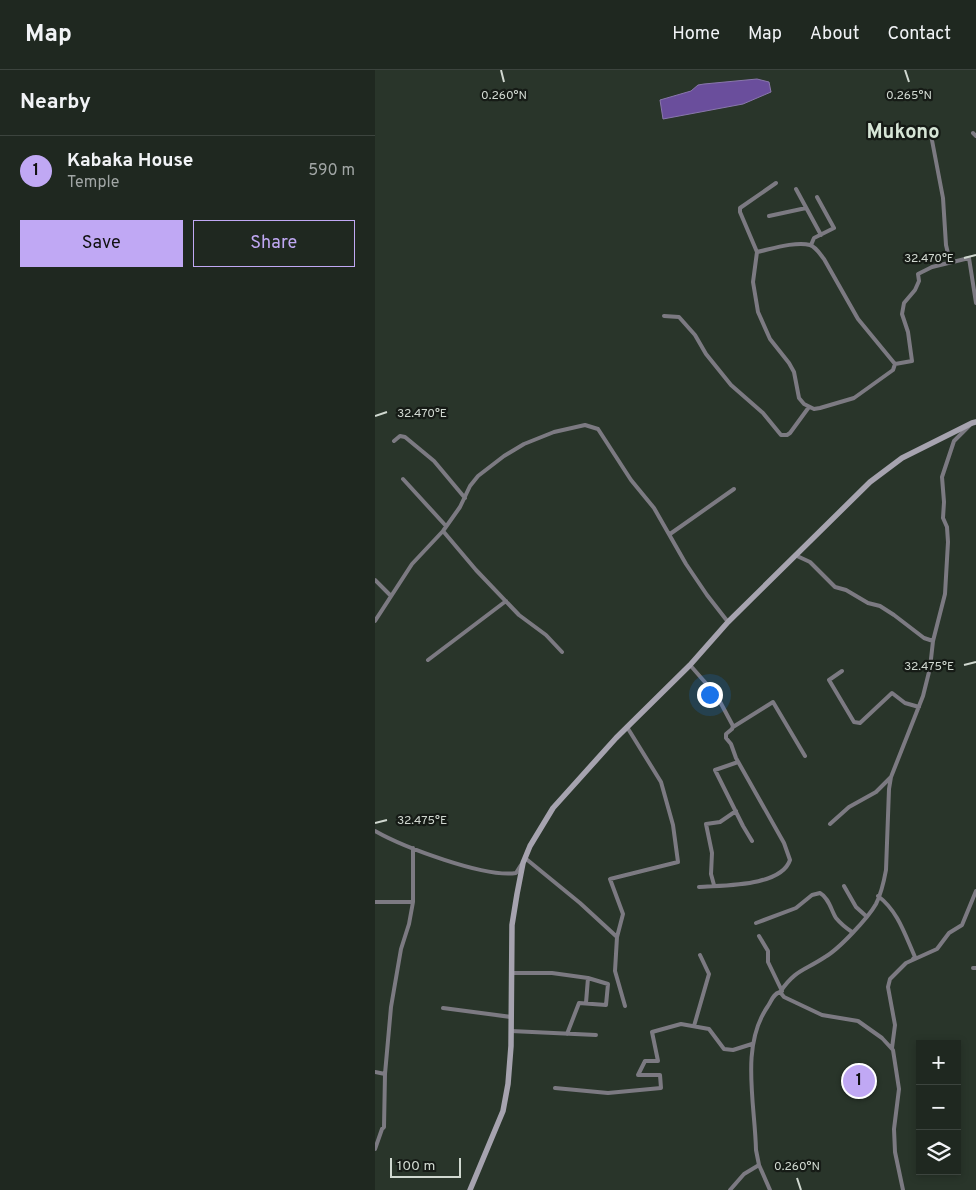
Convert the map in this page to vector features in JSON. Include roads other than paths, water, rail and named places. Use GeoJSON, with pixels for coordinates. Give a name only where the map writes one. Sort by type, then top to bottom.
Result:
{"type":"FeatureCollection","features":[{"type":"Feature","properties":{"kind":"street"},"geometry":{"type":"LineString","coordinates":[[931,135],[943,198],[946,245],[950,262]]}},
{"type":"Feature","properties":{"kind":"street"},"geometry":{"type":"LineString","coordinates":[[777,182],[740,208],[744,224],[757,252],[753,282],[758,312],[770,339],[794,372],[799,398],[809,407],[820,408],[854,398],[893,370],[895,364]]}},
{"type":"Feature","properties":{"kind":"street"},"geometry":{"type":"LineString","coordinates":[[797,189],[821,235]]}},
{"type":"Feature","properties":{"kind":"street"},"geometry":{"type":"LineString","coordinates":[[811,245],[814,238],[834,228],[817,197]]}},
{"type":"Feature","properties":{"kind":"street"},"geometry":{"type":"LineString","coordinates":[[769,216],[806,208]]}},
{"type":"Feature","properties":{"kind":"street"},"geometry":{"type":"LineString","coordinates":[[757,252],[790,245],[811,245],[818,250],[858,319],[895,364]]}},
{"type":"Feature","properties":{"kind":"street"},"geometry":{"type":"LineString","coordinates":[[895,364],[913,360],[908,332],[902,314],[904,303],[915,290],[919,281],[918,274],[932,267],[976,257]]}},
{"type":"Feature","properties":{"kind":"street"},"geometry":{"type":"LineString","coordinates":[[969,258],[976,303]]}},
{"type":"Feature","properties":{"kind":"street"},"geometry":{"type":"LineString","coordinates":[[664,316],[679,317],[731,385],[763,413],[781,435],[790,433],[809,407]]}},
{"type":"Feature","properties":{"kind":"street"},"geometry":{"type":"LineString","coordinates":[[470,1190],[507,1098],[511,1031],[512,925],[524,861],[530,846],[553,808],[627,727],[690,665],[727,622],[871,482],[902,458],[974,423]]}},
{"type":"Feature","properties":{"kind":"street"},"geometry":{"type":"LineString","coordinates":[[770,1190],[759,1165],[756,1150],[752,1044],[760,1018],[774,995],[781,991],[799,970],[826,957],[839,947],[876,903],[886,870],[891,778],[919,707],[930,668],[933,641],[945,594],[948,542],[947,527],[943,518],[942,477],[954,441],[974,423]]}},
{"type":"Feature","properties":{"kind":"street"},"geometry":{"type":"LineString","coordinates":[[375,621],[412,564],[443,531],[478,476],[503,456],[524,444],[580,425],[598,429],[621,465],[654,508],[707,595],[727,622]]}},
{"type":"Feature","properties":{"kind":"street"},"geometry":{"type":"LineString","coordinates":[[394,441],[400,436],[405,437],[434,461],[465,498]]}},
{"type":"Feature","properties":{"kind":"street"},"geometry":{"type":"LineString","coordinates":[[403,479],[446,526]]}},
{"type":"Feature","properties":{"kind":"street"},"geometry":{"type":"LineString","coordinates":[[670,534],[734,489]]}},
{"type":"Feature","properties":{"kind":"street"},"geometry":{"type":"LineString","coordinates":[[443,531],[505,601],[546,635],[562,652]]}},
{"type":"Feature","properties":{"kind":"street"},"geometry":{"type":"LineString","coordinates":[[797,556],[810,562],[835,587],[846,590],[868,603],[880,606],[915,632],[933,641]]}},
{"type":"Feature","properties":{"kind":"street"},"geometry":{"type":"LineString","coordinates":[[375,580],[391,596]]}},
{"type":"Feature","properties":{"kind":"street"},"geometry":{"type":"LineString","coordinates":[[428,660],[505,601]]}},
{"type":"Feature","properties":{"kind":"street"},"geometry":{"type":"LineString","coordinates":[[690,665],[717,696],[733,727]]}},
{"type":"Feature","properties":{"kind":"street"},"geometry":{"type":"LineString","coordinates":[[842,671],[829,680],[854,722],[860,723],[892,693],[905,702],[919,707]]}},
{"type":"Feature","properties":{"kind":"street"},"geometry":{"type":"LineString","coordinates":[[699,886],[755,882],[771,878],[790,862],[784,844],[738,762],[731,744],[725,737],[726,734],[733,727],[773,702],[805,756]]}},
{"type":"Feature","properties":{"kind":"street"},"geometry":{"type":"LineString","coordinates":[[625,1006],[615,971],[617,937],[623,914],[610,879],[678,862],[673,825],[661,782],[627,727]]}},
{"type":"Feature","properties":{"kind":"street"},"geometry":{"type":"LineString","coordinates":[[738,762],[715,770],[752,841]]}},
{"type":"Feature","properties":{"kind":"street"},"geometry":{"type":"LineString","coordinates":[[830,824],[849,807],[876,792],[891,778]]}},
{"type":"Feature","properties":{"kind":"street"},"geometry":{"type":"LineString","coordinates":[[714,885],[711,874],[712,853],[706,824],[720,822],[736,811]]}},
{"type":"Feature","properties":{"kind":"street"},"geometry":{"type":"LineString","coordinates":[[375,831],[438,858],[481,869],[508,874],[516,873],[524,861]]}},
{"type":"Feature","properties":{"kind":"street"},"geometry":{"type":"LineString","coordinates":[[375,1149],[384,1127],[385,1074],[391,1007],[401,949],[409,924],[413,902],[413,848]]}},
{"type":"Feature","properties":{"kind":"street"},"geometry":{"type":"LineString","coordinates":[[524,861],[580,903],[617,937]]}},
{"type":"Feature","properties":{"kind":"street"},"geometry":{"type":"LineString","coordinates":[[844,886],[855,907],[866,916]]}},
{"type":"Feature","properties":{"kind":"street"},"geometry":{"type":"LineString","coordinates":[[903,1190],[895,1152],[894,1129],[899,1089],[891,1046],[895,1025],[889,983],[898,970],[913,959],[937,949],[949,933],[962,924],[976,891]]}},
{"type":"Feature","properties":{"kind":"street"},"geometry":{"type":"LineString","coordinates":[[756,923],[796,908],[812,895],[820,893],[825,896],[836,917],[844,927],[852,932]]}},
{"type":"Feature","properties":{"kind":"street"},"geometry":{"type":"LineString","coordinates":[[878,896],[888,904],[897,916],[915,957],[913,959]]}},
{"type":"Feature","properties":{"kind":"street"},"geometry":{"type":"LineString","coordinates":[[375,902],[413,902]]}},
{"type":"Feature","properties":{"kind":"street"},"geometry":{"type":"LineString","coordinates":[[759,936],[768,951],[768,962],[784,997],[821,1015],[857,1021],[877,1033],[893,1050]]}},
{"type":"Feature","properties":{"kind":"street"},"geometry":{"type":"LineString","coordinates":[[694,1026],[709,974],[700,955]]}},
{"type":"Feature","properties":{"kind":"street"},"geometry":{"type":"LineString","coordinates":[[512,973],[552,973],[588,978],[608,984],[606,1004],[579,1003],[567,1034]]}},
{"type":"Feature","properties":{"kind":"street"},"geometry":{"type":"LineString","coordinates":[[587,1004],[588,978]]}},
{"type":"Feature","properties":{"kind":"street"},"geometry":{"type":"LineString","coordinates":[[443,1008],[511,1017]]}},
{"type":"Feature","properties":{"kind":"street"},"geometry":{"type":"LineString","coordinates":[[555,1088],[608,1093],[661,1088],[660,1074],[639,1075],[645,1062],[658,1060],[652,1032],[681,1024],[709,1029],[724,1049],[738,1049],[752,1044]]}},
{"type":"Feature","properties":{"kind":"street"},"geometry":{"type":"LineString","coordinates":[[511,1031],[596,1035]]}},
{"type":"Feature","properties":{"kind":"street"},"geometry":{"type":"LineString","coordinates":[[375,1072],[385,1074]]}},
{"type":"Feature","properties":{"kind":"street"},"geometry":{"type":"LineString","coordinates":[[375,1126],[382,1129]]}},
{"type":"Feature","properties":{"kind":"street"},"geometry":{"type":"LineString","coordinates":[[730,1190],[744,1174],[759,1165]]}},
{"type":"Feature","properties":{"kind":"place","name":"Kabaka House"},"geometry":{"type":"Point","coordinates":[859,1081]}},
{"type":"Feature","properties":{"kind":"district","name":"Mukono"},"geometry":{"type":"Point","coordinates":[903,131]}}]}
